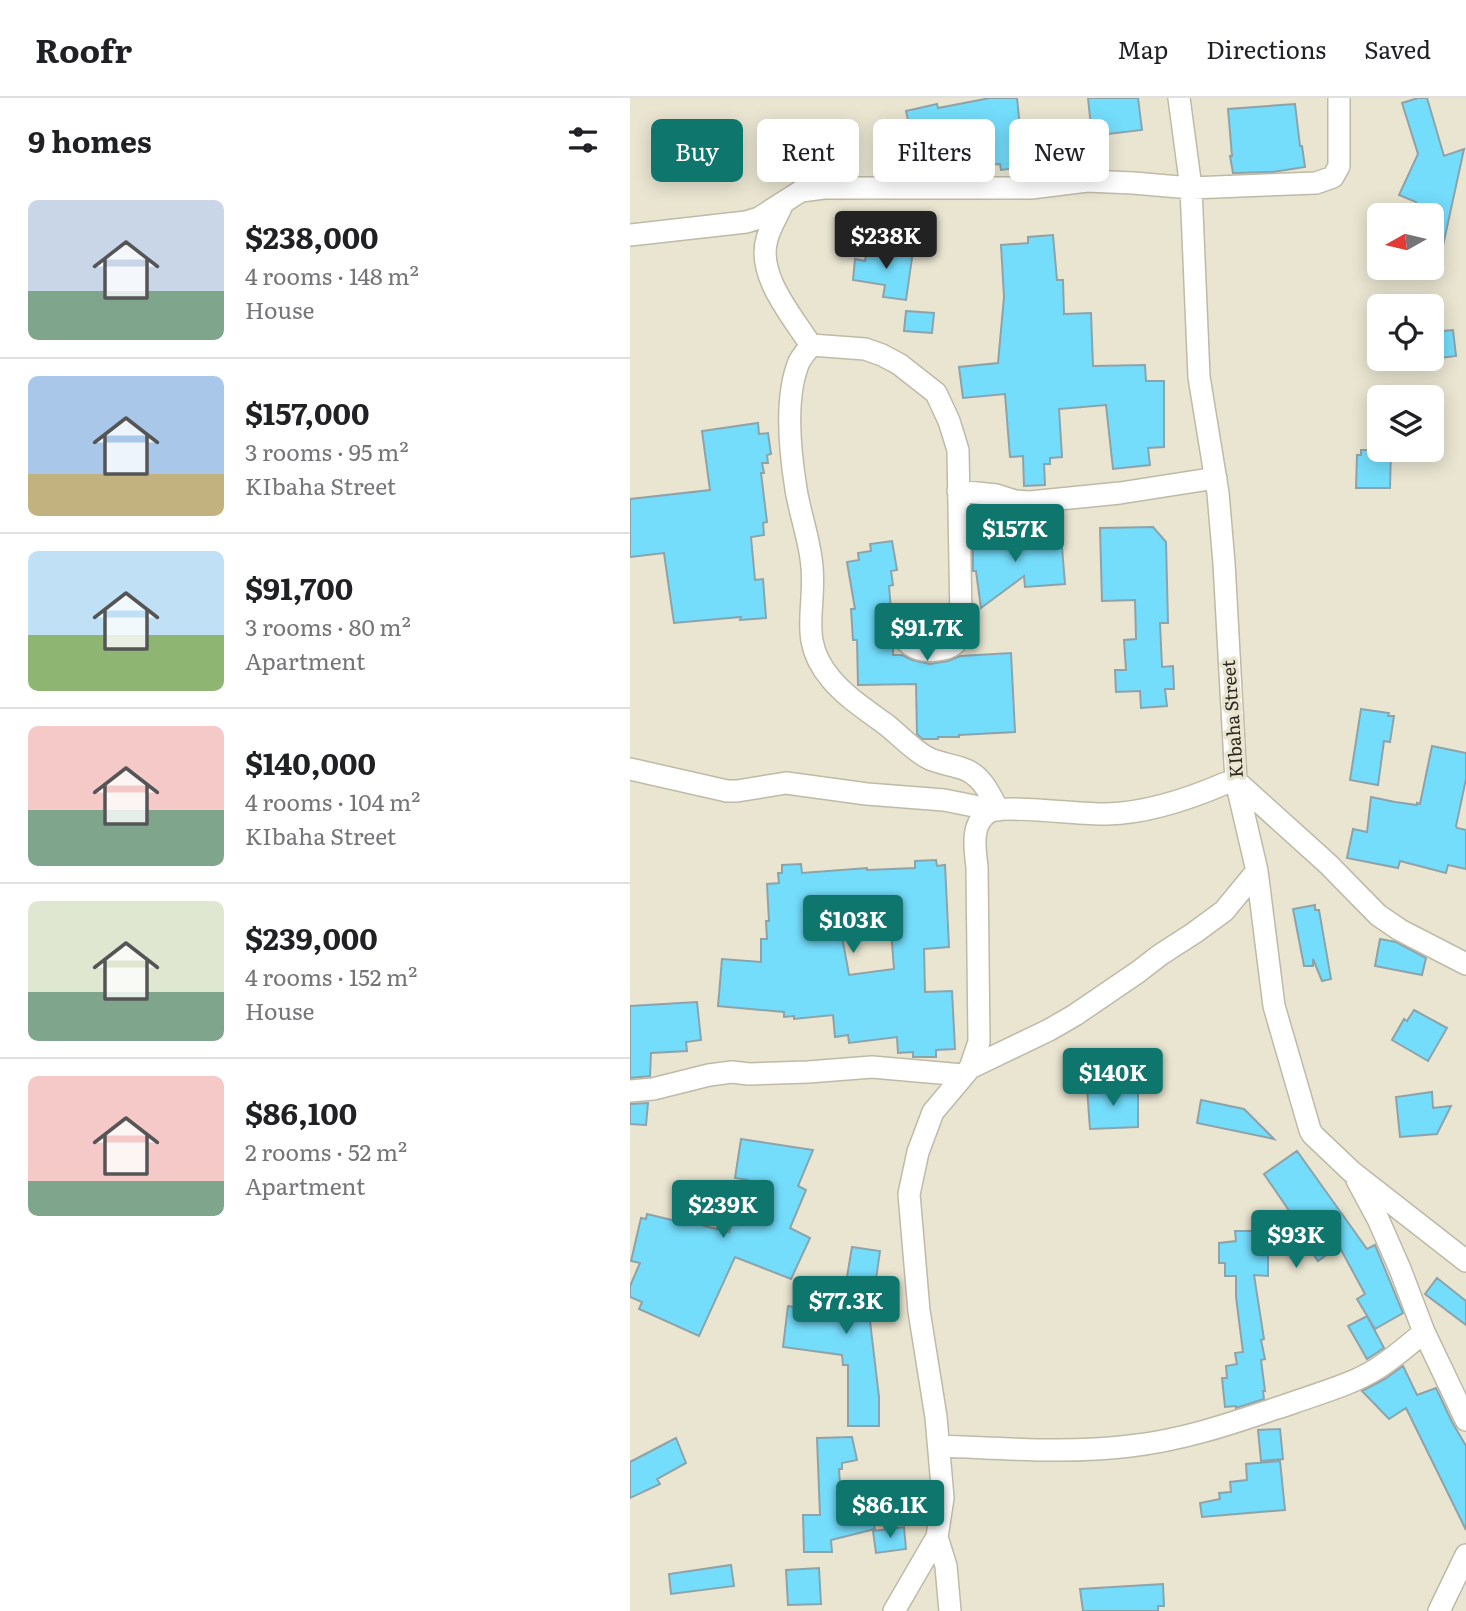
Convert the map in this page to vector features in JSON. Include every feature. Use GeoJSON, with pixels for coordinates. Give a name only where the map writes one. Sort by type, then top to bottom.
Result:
{"type":"FeatureCollection","features":[{"type":"Feature","properties":{"kind":"street","name":"KIbaha Street"},"geometry":{"type":"LineString","coordinates":[[1179,98],[1191,188],[1199,377],[1216,478],[1224,563],[1231,782],[1257,871],[1275,1006],[1313,1135],[1352,1172],[1466,1261]]}},
{"type":"Feature","properties":{"kind":"street"},"geometry":{"type":"LineString","coordinates":[[630,235],[746,222],[759,218],[801,191],[824,188],[1031,188],[1087,181],[1191,188],[1316,183],[1333,177],[1339,166],[1339,98]]}},
{"type":"Feature","properties":{"kind":"street"},"geometry":{"type":"LineString","coordinates":[[783,203],[767,238],[764,254],[766,269],[773,285],[811,345]]}},
{"type":"Feature","properties":{"kind":"street"},"geometry":{"type":"LineString","coordinates":[[811,345],[865,349],[899,364],[936,393],[954,434],[959,466],[961,620],[958,640],[944,649],[914,648],[902,638],[896,622]]}},
{"type":"Feature","properties":{"kind":"street"},"geometry":{"type":"LineString","coordinates":[[811,345],[798,364],[790,417],[796,490],[809,544],[812,570],[810,628],[816,654],[833,681],[855,703],[919,752],[930,759],[974,773],[988,790],[995,810]]}},
{"type":"Feature","properties":{"kind":"street"},"geometry":{"type":"LineString","coordinates":[[958,491],[1030,502],[1120,494],[1216,478]]}},
{"type":"Feature","properties":{"kind":"street"},"geometry":{"type":"LineString","coordinates":[[630,769],[727,791],[786,783],[867,794],[944,800],[995,810],[1108,814],[1135,811],[1196,796],[1231,782],[1328,864],[1378,915],[1466,964]]}},
{"type":"Feature","properties":{"kind":"street"},"geometry":{"type":"LineString","coordinates":[[894,1611],[937,1537],[943,1498],[936,1417],[919,1311],[909,1194],[918,1152],[933,1112],[967,1071],[979,1042],[975,842],[976,830],[981,820],[995,810]]}},
{"type":"Feature","properties":{"kind":"street"},"geometry":{"type":"LineString","coordinates":[[630,1091],[653,1089],[732,1072],[807,1072],[872,1068],[967,1071],[1058,1025],[1138,972],[1224,911],[1257,871]]}},
{"type":"Feature","properties":{"kind":"street"},"geometry":{"type":"LineString","coordinates":[[1352,1172],[1378,1219],[1424,1332],[1466,1420]]}},
{"type":"Feature","properties":{"kind":"street"},"geometry":{"type":"LineString","coordinates":[[939,1446],[1064,1450],[1131,1446],[1191,1434],[1351,1383],[1400,1353],[1424,1332]]}},
{"type":"Feature","properties":{"kind":"street"},"geometry":{"type":"LineString","coordinates":[[937,1537],[946,1566],[950,1611]]}},
{"type":"Feature","properties":{"kind":"street"},"geometry":{"type":"LineString","coordinates":[[1439,1611],[1466,1555]]}},
{"type":"Feature","properties":{"kind":"building"},"geometry":{"type":"Polygon","coordinates":[[[990,98],[1017,98],[1019,119],[1009,119],[1009,169],[1001,170],[1000,164],[995,164],[995,119],[908,119],[906,111],[937,104],[938,108],[990,98]]]}},
{"type":"Feature","properties":{"kind":"building"},"geometry":{"type":"Polygon","coordinates":[[[1088,98],[1138,98],[1142,130],[1109,134],[1109,119],[1090,119],[1088,98]]]}},
{"type":"Feature","properties":{"kind":"building"},"geometry":{"type":"Polygon","coordinates":[[[1427,98],[1444,156],[1464,149],[1444,241],[1444,203],[1416,203],[1399,195],[1418,154],[1402,103],[1427,98]]]}},
{"type":"Feature","properties":{"kind":"building"},"geometry":{"type":"Polygon","coordinates":[[[1295,104],[1305,167],[1273,172],[1233,173],[1228,109],[1295,104]]]}},
{"type":"Feature","properties":{"kind":"building"},"geometry":{"type":"Polygon","coordinates":[[[1053,235],[1057,280],[1063,280],[1064,314],[1091,313],[1093,366],[1145,365],[1146,381],[1164,381],[1164,447],[1148,448],[1150,465],[1113,469],[1106,405],[1059,409],[1062,457],[1050,458],[1050,464],[1044,464],[1045,485],[1024,486],[1023,456],[1010,457],[1005,394],[963,398],[959,367],[998,363],[1004,297],[1001,245],[1028,243],[1028,237],[1053,235]]]}},
{"type":"Feature","properties":{"kind":"building"},"geometry":{"type":"Polygon","coordinates":[[[890,247],[913,251],[906,300],[883,297],[885,285],[853,280],[855,259],[865,261],[867,248],[889,252],[890,247]]]}},
{"type":"Feature","properties":{"kind":"building"},"geometry":{"type":"Polygon","coordinates":[[[906,311],[934,313],[932,333],[904,331],[906,311]]]}},
{"type":"Feature","properties":{"kind":"building"},"geometry":{"type":"Polygon","coordinates":[[[1453,330],[1456,356],[1444,358],[1444,331],[1453,330]]]}},
{"type":"Feature","properties":{"kind":"building"},"geometry":{"type":"Polygon","coordinates":[[[758,423],[759,434],[768,433],[771,454],[767,455],[768,463],[762,463],[764,473],[761,473],[767,522],[763,523],[764,535],[751,537],[755,580],[763,579],[766,618],[740,620],[741,617],[674,623],[664,553],[630,557],[630,499],[710,490],[702,431],[758,423]]]}},
{"type":"Feature","properties":{"kind":"building"},"geometry":{"type":"Polygon","coordinates":[[[1361,450],[1367,450],[1367,462],[1391,462],[1390,488],[1356,488],[1357,455],[1361,455],[1361,450]]]}},
{"type":"Feature","properties":{"kind":"building"},"geometry":{"type":"Polygon","coordinates":[[[1153,527],[1166,542],[1168,623],[1160,623],[1162,667],[1173,666],[1174,689],[1165,689],[1167,706],[1141,708],[1140,691],[1116,692],[1115,670],[1126,670],[1124,640],[1136,639],[1135,600],[1102,601],[1100,528],[1153,527]]]}},
{"type":"Feature","properties":{"kind":"building"},"geometry":{"type":"Polygon","coordinates":[[[1007,534],[1007,542],[1052,539],[1053,548],[1062,547],[1065,584],[1025,587],[1024,576],[981,608],[976,571],[973,571],[973,535],[1007,534]]]}},
{"type":"Feature","properties":{"kind":"building"},"geometry":{"type":"Polygon","coordinates":[[[892,541],[897,570],[891,571],[891,610],[883,620],[893,646],[893,655],[902,655],[930,664],[960,656],[1011,653],[1015,732],[922,739],[917,734],[916,684],[858,685],[857,640],[853,640],[851,609],[855,609],[847,562],[859,560],[858,553],[871,551],[870,544],[892,541]]]}},
{"type":"Feature","properties":{"kind":"building"},"geometry":{"type":"Polygon","coordinates":[[[1361,709],[1394,716],[1390,742],[1384,741],[1378,785],[1350,780],[1361,709]]]}},
{"type":"Feature","properties":{"kind":"building"},"geometry":{"type":"Polygon","coordinates":[[[1432,746],[1466,753],[1466,779],[1456,826],[1466,830],[1466,869],[1448,865],[1446,873],[1400,861],[1398,868],[1347,858],[1353,829],[1367,832],[1371,797],[1420,804],[1432,746]]]}},
{"type":"Feature","properties":{"kind":"building"},"geometry":{"type":"Polygon","coordinates":[[[936,860],[937,866],[945,865],[949,947],[924,949],[925,992],[952,991],[955,1049],[936,1050],[936,1057],[913,1057],[913,1052],[898,1053],[897,1037],[849,1043],[848,1035],[835,1037],[833,1015],[794,1019],[794,1016],[784,1017],[784,1012],[718,1006],[722,959],[761,962],[761,939],[767,939],[766,921],[769,921],[767,884],[779,883],[778,873],[782,873],[782,865],[801,864],[802,873],[867,868],[915,868],[915,861],[936,860]],[[890,917],[839,920],[849,975],[894,969],[890,917]]]}},
{"type":"Feature","properties":{"kind":"building"},"geometry":{"type":"Polygon","coordinates":[[[1315,905],[1315,910],[1319,910],[1331,979],[1322,981],[1313,959],[1313,966],[1304,966],[1293,909],[1315,905]]]}},
{"type":"Feature","properties":{"kind":"building"},"geometry":{"type":"Polygon","coordinates":[[[1380,939],[1396,942],[1426,958],[1422,975],[1375,966],[1380,939]]]}},
{"type":"Feature","properties":{"kind":"building"},"geometry":{"type":"Polygon","coordinates":[[[697,1002],[701,1040],[686,1042],[687,1051],[651,1053],[650,1076],[630,1078],[630,1006],[697,1002]]]}},
{"type":"Feature","properties":{"kind":"building"},"geometry":{"type":"Polygon","coordinates":[[[1414,1010],[1447,1028],[1428,1061],[1392,1040],[1404,1019],[1407,1021],[1414,1010]]]}},
{"type":"Feature","properties":{"kind":"building"},"geometry":{"type":"Polygon","coordinates":[[[1138,1087],[1138,1127],[1090,1129],[1087,1088],[1138,1087]]]}},
{"type":"Feature","properties":{"kind":"building"},"geometry":{"type":"Polygon","coordinates":[[[1432,1092],[1433,1108],[1451,1106],[1437,1134],[1400,1137],[1396,1097],[1432,1092]]]}},
{"type":"Feature","properties":{"kind":"building"},"geometry":{"type":"Polygon","coordinates":[[[1201,1100],[1244,1109],[1274,1139],[1197,1123],[1201,1100]]]}},
{"type":"Feature","properties":{"kind":"building"},"geometry":{"type":"Polygon","coordinates":[[[648,1103],[646,1125],[630,1124],[630,1104],[648,1103]]]}},
{"type":"Feature","properties":{"kind":"building"},"geometry":{"type":"Polygon","coordinates":[[[741,1139],[813,1150],[798,1186],[806,1190],[790,1228],[810,1238],[791,1279],[735,1257],[699,1336],[639,1309],[642,1302],[630,1297],[630,1286],[640,1263],[631,1261],[641,1218],[646,1219],[647,1214],[729,1232],[748,1180],[735,1178],[741,1139]]]}},
{"type":"Feature","properties":{"kind":"building"},"geometry":{"type":"Polygon","coordinates":[[[1297,1151],[1367,1249],[1375,1245],[1403,1313],[1375,1329],[1357,1299],[1365,1294],[1339,1246],[1318,1261],[1297,1231],[1303,1231],[1264,1174],[1297,1151]]]}},
{"type":"Feature","properties":{"kind":"building"},"geometry":{"type":"Polygon","coordinates":[[[1235,1231],[1297,1231],[1268,1250],[1268,1276],[1254,1275],[1264,1339],[1261,1340],[1265,1359],[1261,1360],[1264,1399],[1236,1408],[1225,1407],[1222,1378],[1227,1378],[1226,1366],[1237,1364],[1235,1353],[1243,1352],[1236,1276],[1225,1276],[1225,1263],[1219,1263],[1219,1243],[1236,1241],[1235,1231]]]}},
{"type":"Feature","properties":{"kind":"building"},"geometry":{"type":"Polygon","coordinates":[[[852,1247],[880,1251],[870,1321],[879,1397],[879,1426],[848,1426],[848,1365],[843,1365],[842,1355],[783,1347],[788,1306],[841,1313],[852,1247]]]}},
{"type":"Feature","properties":{"kind":"building"},"geometry":{"type":"Polygon","coordinates":[[[1437,1278],[1466,1301],[1466,1325],[1425,1294],[1437,1278]]]}},
{"type":"Feature","properties":{"kind":"building"},"geometry":{"type":"Polygon","coordinates":[[[1367,1316],[1384,1348],[1367,1359],[1348,1326],[1367,1316]]]}},
{"type":"Feature","properties":{"kind":"building"},"geometry":{"type":"Polygon","coordinates":[[[1403,1366],[1417,1395],[1436,1388],[1466,1446],[1466,1530],[1406,1408],[1389,1419],[1362,1391],[1403,1366]]]}},
{"type":"Feature","properties":{"kind":"building"},"geometry":{"type":"Polygon","coordinates":[[[1280,1429],[1283,1459],[1261,1461],[1258,1430],[1280,1429]]]}},
{"type":"Feature","properties":{"kind":"building"},"geometry":{"type":"Polygon","coordinates":[[[852,1437],[857,1460],[842,1463],[842,1469],[839,1469],[842,1516],[870,1510],[875,1529],[831,1540],[832,1552],[804,1552],[803,1515],[820,1515],[817,1438],[852,1437]]]}},
{"type":"Feature","properties":{"kind":"building"},"geometry":{"type":"Polygon","coordinates":[[[676,1438],[686,1463],[657,1479],[660,1484],[630,1498],[630,1462],[676,1438]]]}},
{"type":"Feature","properties":{"kind":"building"},"geometry":{"type":"Polygon","coordinates":[[[1280,1461],[1285,1510],[1202,1517],[1200,1503],[1220,1499],[1219,1493],[1231,1492],[1230,1482],[1247,1480],[1246,1464],[1280,1461]]]}},
{"type":"Feature","properties":{"kind":"building"},"geometry":{"type":"Polygon","coordinates":[[[904,1527],[906,1549],[876,1553],[873,1531],[904,1527]]]}},
{"type":"Feature","properties":{"kind":"building"},"geometry":{"type":"Polygon","coordinates":[[[731,1565],[734,1586],[671,1594],[669,1574],[731,1565]]]}},
{"type":"Feature","properties":{"kind":"building"},"geometry":{"type":"Polygon","coordinates":[[[819,1568],[821,1604],[788,1605],[786,1570],[819,1568]]]}},
{"type":"Feature","properties":{"kind":"building"},"geometry":{"type":"Polygon","coordinates":[[[1163,1584],[1164,1606],[1158,1606],[1158,1611],[1083,1611],[1080,1589],[1163,1584]]]}}]}
